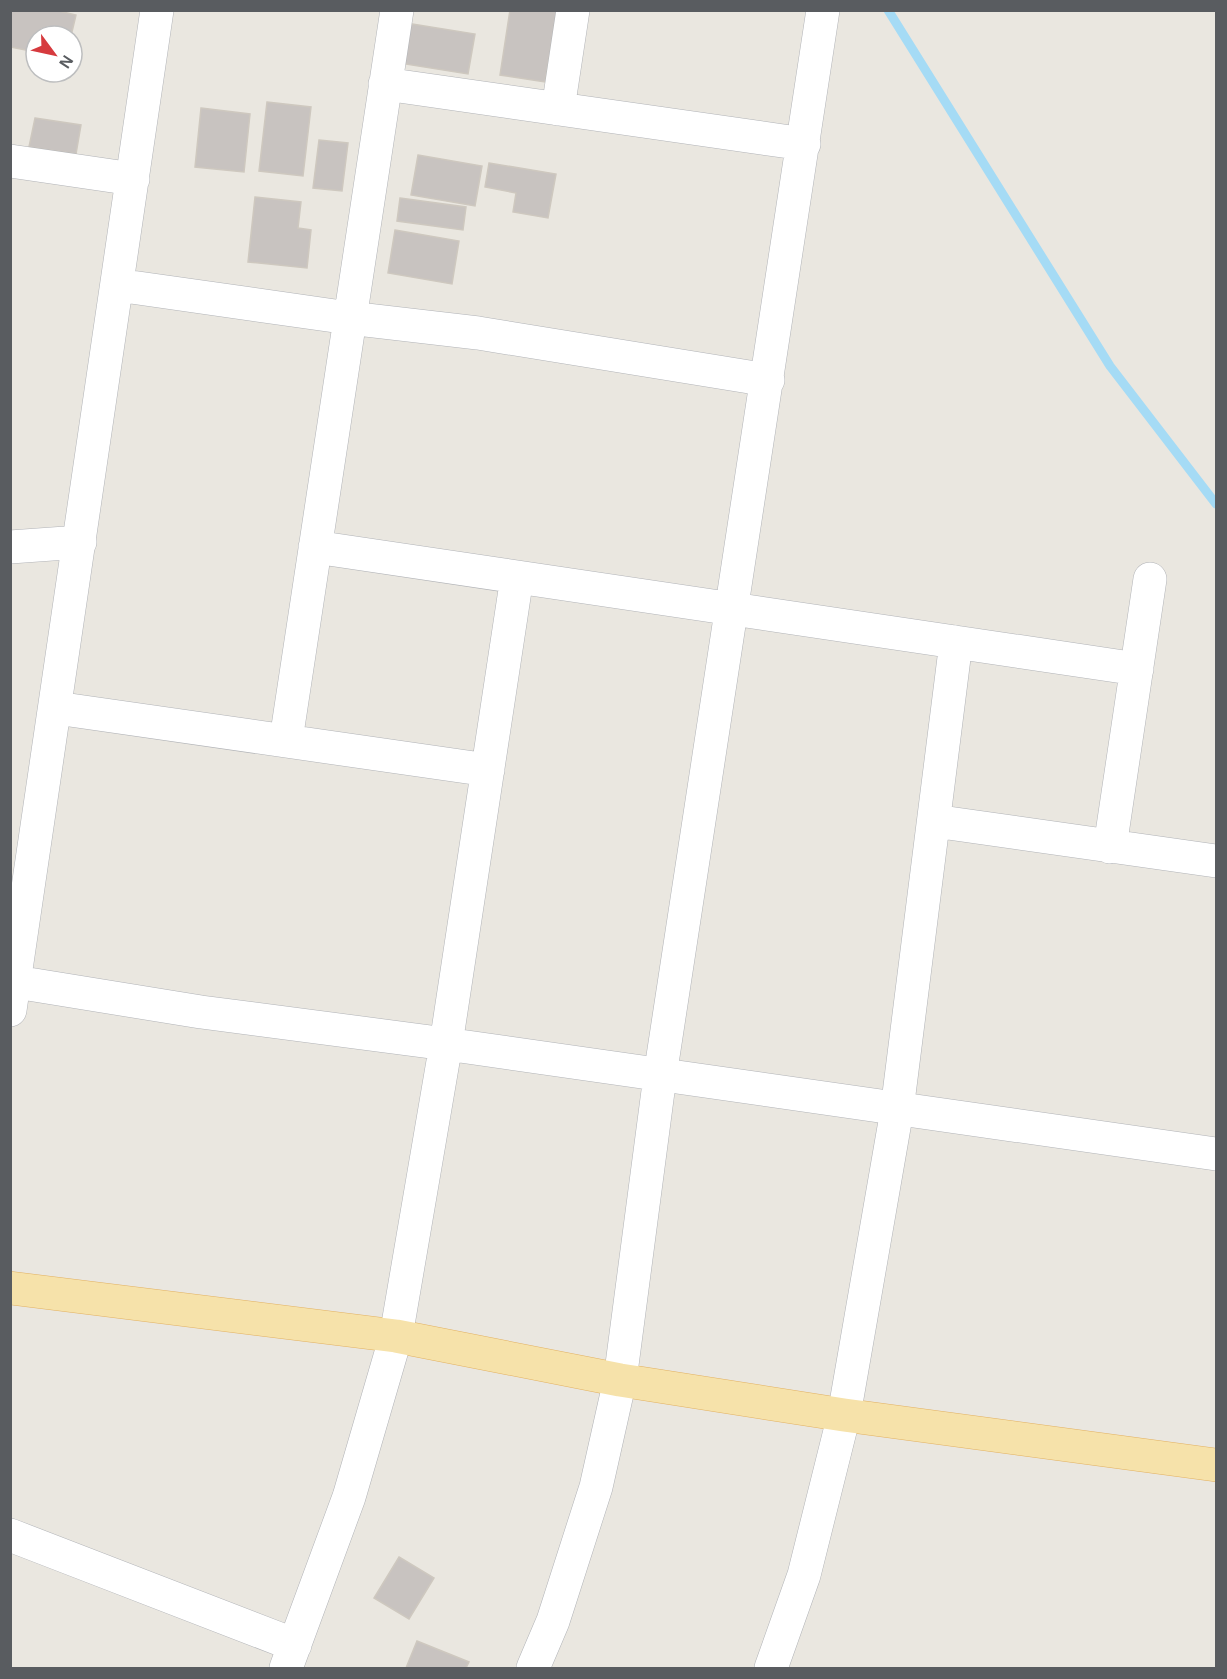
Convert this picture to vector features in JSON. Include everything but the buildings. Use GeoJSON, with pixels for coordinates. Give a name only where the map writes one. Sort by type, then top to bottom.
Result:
{"type":"FeatureCollection","features":[{"type":"Feature","properties":{"kind":"main road"},"geometry":{"type":"LineString","coordinates":[[10,1288],[396,1336],[620,1380],[844,1415],[1216,1465]]}},
{"type":"Feature","properties":{"kind":"street"},"geometry":{"type":"LineString","coordinates":[[157,10],[13,996],[201,1012],[446,1044],[1216,1154]]}},
{"type":"Feature","properties":{"kind":"street"},"geometry":{"type":"LineString","coordinates":[[286,740],[396,10]]}},
{"type":"Feature","properties":{"kind":"street"},"geometry":{"type":"LineString","coordinates":[[558,110],[573,10]]}},
{"type":"Feature","properties":{"kind":"street"},"geometry":{"type":"LineString","coordinates":[[533,1668],[553,1622],[596,1486],[620,1380],[660,1076],[823,10]]}},
{"type":"Feature","properties":{"kind":"street"},"geometry":{"type":"LineString","coordinates":[[385,84],[558,110],[634,117],[804,144]]}},
{"type":"Feature","properties":{"kind":"street"},"geometry":{"type":"LineString","coordinates":[[10,161],[133,179]]}},
{"type":"Feature","properties":{"kind":"street"},"geometry":{"type":"LineString","coordinates":[[117,285],[349,318],[478,333],[768,380]]}},
{"type":"Feature","properties":{"kind":"street"},"geometry":{"type":"LineString","coordinates":[[10,547],[80,542]]}},
{"type":"Feature","properties":{"kind":"street"},"geometry":{"type":"LineString","coordinates":[[315,547],[1137,669]]}},
{"type":"Feature","properties":{"kind":"street"},"geometry":{"type":"LineString","coordinates":[[10,1535],[291,1657],[349,1497],[396,1336],[446,1044],[518,577]]}},
{"type":"Feature","properties":{"kind":"street"},"geometry":{"type":"LineString","coordinates":[[1110,847],[1150,579]]}},
{"type":"Feature","properties":{"kind":"street"},"geometry":{"type":"LineString","coordinates":[[771,1668],[804,1575],[844,1415],[897,1110],[956,642]]}},
{"type":"Feature","properties":{"kind":"street"},"geometry":{"type":"LineString","coordinates":[[56,708],[488,770]]}},
{"type":"Feature","properties":{"kind":"street"},"geometry":{"type":"LineString","coordinates":[[934,821],[1216,861]]}},
{"type":"Feature","properties":{"kind":"waterway"},"geometry":{"type":"LineString","coordinates":[[888,10],[1110,366],[1216,504]]}}]}
